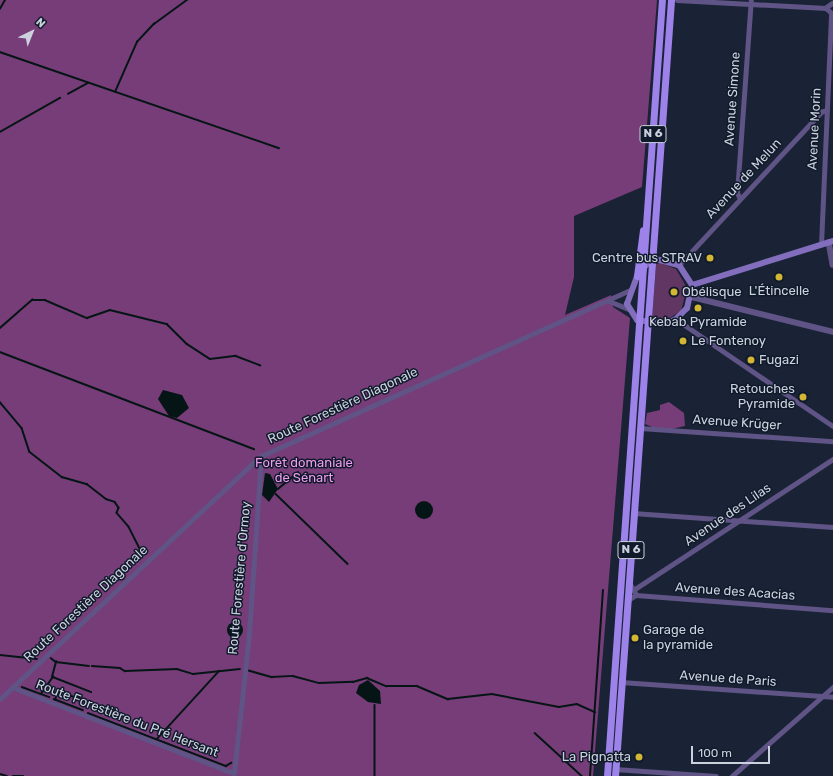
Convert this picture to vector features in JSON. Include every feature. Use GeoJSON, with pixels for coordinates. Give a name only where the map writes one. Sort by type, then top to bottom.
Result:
{"type":"FeatureCollection","features":[{"type":"Feature","properties":{"kind":"main road","name":"N 6"},"geometry":{"type":"LineString","coordinates":[[607,776],[644,323],[652,258],[671,0]]}},
{"type":"Feature","properties":{"kind":"main road","name":"N 6"},"geometry":{"type":"LineString","coordinates":[[615,773],[640,428],[644,323],[644,264],[662,1]]}},
{"type":"Feature","properties":{"kind":"main road"},"geometry":{"type":"LineString","coordinates":[[637,276],[642,230],[648,223]]}},
{"type":"Feature","properties":{"kind":"main road"},"geometry":{"type":"LineString","coordinates":[[692,285],[831,241]]}},
{"type":"Feature","properties":{"kind":"main road"},"geometry":{"type":"LineString","coordinates":[[652,258],[679,265],[692,285],[692,297],[676,320],[665,324],[644,323],[629,309],[629,291],[644,264],[652,258]]}},
{"type":"Feature","properties":{"kind":"street"},"geometry":{"type":"LineString","coordinates":[[677,0],[751,2],[826,8],[832,14]]}},
{"type":"Feature","properties":{"kind":"street","name":"Avenue Simone"},"geometry":{"type":"LineString","coordinates":[[740,199],[738,193],[751,2]]}},
{"type":"Feature","properties":{"kind":"street"},"geometry":{"type":"LineString","coordinates":[[826,8],[831,2]]}},
{"type":"Feature","properties":{"kind":"street","name":"Avenue Morin"},"geometry":{"type":"LineString","coordinates":[[820,245],[832,14]]}},
{"type":"Feature","properties":{"kind":"street","name":"Avenue de Melun"},"geometry":{"type":"LineString","coordinates":[[679,265],[740,199],[827,110]]}},
{"type":"Feature","properties":{"kind":"street"},"geometry":{"type":"LineString","coordinates":[[831,241],[833,265]]}},
{"type":"Feature","properties":{"kind":"street","name":"Route Forestière Diagonale"},"geometry":{"type":"LineString","coordinates":[[0,699],[261,456],[629,291]]}},
{"type":"Feature","properties":{"kind":"street"},"geometry":{"type":"LineString","coordinates":[[692,297],[833,332]]}},
{"type":"Feature","properties":{"kind":"street"},"geometry":{"type":"LineString","coordinates":[[609,301],[629,309]]}},
{"type":"Feature","properties":{"kind":"street"},"geometry":{"type":"LineString","coordinates":[[676,320],[833,426]]}},
{"type":"Feature","properties":{"kind":"street","name":"Avenue Krüger"},"geometry":{"type":"LineString","coordinates":[[640,428],[833,441]]}},
{"type":"Feature","properties":{"kind":"street","name":"Route Forestière d'Ormoy"},"geometry":{"type":"LineString","coordinates":[[234,773],[249,634],[261,456]]}},
{"type":"Feature","properties":{"kind":"street","name":"Avenue des Lilas"},"geometry":{"type":"LineString","coordinates":[[635,589],[833,459]]}},
{"type":"Feature","properties":{"kind":"street"},"geometry":{"type":"LineString","coordinates":[[634,513],[833,527]]}},
{"type":"Feature","properties":{"kind":"street"},"geometry":{"type":"LineString","coordinates":[[628,600],[636,595],[635,589],[629,583]]}},
{"type":"Feature","properties":{"kind":"street","name":"Avenue des Acacias"},"geometry":{"type":"LineString","coordinates":[[636,595],[833,610]]}},
{"type":"Feature","properties":{"kind":"street","name":"Avenue de Paris"},"geometry":{"type":"LineString","coordinates":[[621,682],[833,697]]}},
{"type":"Feature","properties":{"kind":"street","name":"Route Forestière du Pré Hersant"},"geometry":{"type":"LineString","coordinates":[[12,687],[234,773]]}},
{"type":"Feature","properties":{"kind":"street"},"geometry":{"type":"LineString","coordinates":[[732,776],[833,687]]}},
{"type":"Feature","properties":{"kind":"street"},"geometry":{"type":"LineString","coordinates":[[615,773],[716,776]]}},
{"type":"Feature","properties":{"kind":"shaded area"},"geometry":{"type":"Polygon","coordinates":[[[660,263],[676,269],[687,288],[681,311],[663,322],[652,320],[656,264],[660,263]]]}},
{"type":"Feature","properties":{"kind":"shaded area"},"geometry":{"type":"Polygon","coordinates":[[[163,390],[182,395],[189,408],[177,418],[169,416],[158,399],[163,390]]]}},
{"type":"Feature","properties":{"kind":"shaded area"},"geometry":{"type":"Polygon","coordinates":[[[265,473],[270,474],[278,489],[269,502],[262,495],[265,473]]]}},
{"type":"Feature","properties":{"kind":"shaded area"},"geometry":{"type":"Polygon","coordinates":[[[424,501],[430,504],[433,510],[430,516],[424,519],[418,516],[415,510],[418,504],[424,501]]]}},
{"type":"Feature","properties":{"kind":"shaded area"},"geometry":{"type":"Polygon","coordinates":[[[235,622],[242,627],[243,630],[238,637],[235,638],[228,633],[227,630],[232,623],[235,622]]]}},
{"type":"Feature","properties":{"kind":"shaded area"},"geometry":{"type":"Polygon","coordinates":[[[368,680],[380,691],[381,704],[368,702],[356,693],[359,685],[368,680]]]}},
{"type":"Feature","properties":{"kind":"green space","name":"Forêt domaniale de Sénart"},"geometry":{"type":"Polygon","coordinates":[[[0,0],[657,0],[642,187],[574,216],[574,277],[565,315],[611,295],[613,307],[630,318],[593,776],[0,776],[0,0]]]}},
{"type":"Feature","properties":{"kind":"green space"},"geometry":{"type":"Polygon","coordinates":[[[669,402],[684,413],[685,426],[662,431],[645,424],[647,413],[660,410],[660,405],[669,402]]]}},
{"type":"Feature","properties":{"kind":"waterway"},"geometry":{"type":"LineString","coordinates":[[0,9],[5,0]]}},
{"type":"Feature","properties":{"kind":"waterway"},"geometry":{"type":"LineString","coordinates":[[115,92],[137,42],[154,24],[187,0]]}},
{"type":"Feature","properties":{"kind":"waterway"},"geometry":{"type":"LineString","coordinates":[[0,52],[279,148]]}},
{"type":"Feature","properties":{"kind":"waterway"},"geometry":{"type":"LineString","coordinates":[[68,94],[88,83]]}},
{"type":"Feature","properties":{"kind":"waterway"},"geometry":{"type":"LineString","coordinates":[[0,132],[60,98]]}},
{"type":"Feature","properties":{"kind":"waterway"},"geometry":{"type":"LineString","coordinates":[[0,328],[32,300],[45,300],[87,318],[110,310],[167,324],[187,344],[210,359],[236,356],[260,365]]}},
{"type":"Feature","properties":{"kind":"waterway"},"geometry":{"type":"LineString","coordinates":[[0,352],[254,449]]}},
{"type":"Feature","properties":{"kind":"waterway"},"geometry":{"type":"LineString","coordinates":[[0,402],[22,428],[30,452],[62,477],[87,484],[106,499],[115,502],[119,508],[117,513],[129,527],[142,552]]}},
{"type":"Feature","properties":{"kind":"waterway"},"geometry":{"type":"LineString","coordinates":[[278,489],[298,472]]}},
{"type":"Feature","properties":{"kind":"waterway"},"geometry":{"type":"LineString","coordinates":[[276,494],[348,564]]}},
{"type":"Feature","properties":{"kind":"waterway"},"geometry":{"type":"LineString","coordinates":[[590,776],[603,590]]}},
{"type":"Feature","properties":{"kind":"waterway"},"geometry":{"type":"LineString","coordinates":[[0,655],[37,659]]}},
{"type":"Feature","properties":{"kind":"waterway"},"geometry":{"type":"LineString","coordinates":[[51,658],[56,662],[89,666]]}},
{"type":"Feature","properties":{"kind":"waterway"},"geometry":{"type":"LineString","coordinates":[[52,677],[56,662]]}},
{"type":"Feature","properties":{"kind":"waterway"},"geometry":{"type":"LineString","coordinates":[[92,666],[120,668],[125,671],[177,669],[193,674],[240,669]]}},
{"type":"Feature","properties":{"kind":"waterway"},"geometry":{"type":"LineString","coordinates":[[247,670],[272,677],[293,676],[319,683],[353,682],[367,678],[386,686],[417,686],[448,699],[492,694],[559,707],[577,704],[595,712]]}},
{"type":"Feature","properties":{"kind":"waterway"},"geometry":{"type":"LineString","coordinates":[[157,739],[219,671]]}},
{"type":"Feature","properties":{"kind":"waterway"},"geometry":{"type":"LineString","coordinates":[[41,694],[53,677],[91,692]]}},
{"type":"Feature","properties":{"kind":"waterway"},"geometry":{"type":"LineString","coordinates":[[22,687],[49,697]]}},
{"type":"Feature","properties":{"kind":"waterway"},"geometry":{"type":"LineString","coordinates":[[55,700],[58,691],[85,701]]}},
{"type":"Feature","properties":{"kind":"waterway"},"geometry":{"type":"LineString","coordinates":[[54,699],[83,710]]}},
{"type":"Feature","properties":{"kind":"waterway"},"geometry":{"type":"LineString","coordinates":[[375,705],[375,776]]}},
{"type":"Feature","properties":{"kind":"waterway"},"geometry":{"type":"LineString","coordinates":[[88,713],[226,766],[231,763]]}},
{"type":"Feature","properties":{"kind":"waterway"},"geometry":{"type":"LineString","coordinates":[[535,733],[582,776]]}},
{"type":"Feature","properties":{"kind":"waterway"},"geometry":{"type":"LineString","coordinates":[[0,774],[7,776]]}},
{"type":"Feature","properties":{"kind":"waterway"},"geometry":{"type":"LineString","coordinates":[[13,776],[23,776]]}},
{"type":"Feature","properties":{"kind":"place","name":"Centre bus STRAV"},"geometry":{"type":"Point","coordinates":[710,258]}},
{"type":"Feature","properties":{"kind":"place","name":"L'Étincelle"},"geometry":{"type":"Point","coordinates":[779,277]}},
{"type":"Feature","properties":{"kind":"place","name":"Obélisque"},"geometry":{"type":"Point","coordinates":[674,292]}},
{"type":"Feature","properties":{"kind":"place","name":"Kebab Pyramide"},"geometry":{"type":"Point","coordinates":[698,308]}},
{"type":"Feature","properties":{"kind":"place","name":"Le Fontenoy"},"geometry":{"type":"Point","coordinates":[683,341]}},
{"type":"Feature","properties":{"kind":"place","name":"Fugazi"},"geometry":{"type":"Point","coordinates":[751,360]}},
{"type":"Feature","properties":{"kind":"place","name":"Retouches Pyramide"},"geometry":{"type":"Point","coordinates":[803,397]}},
{"type":"Feature","properties":{"kind":"place","name":"Garage de la pyramide"},"geometry":{"type":"Point","coordinates":[635,638]}},
{"type":"Feature","properties":{"kind":"place","name":"La Pignatta"},"geometry":{"type":"Point","coordinates":[639,757]}}]}
